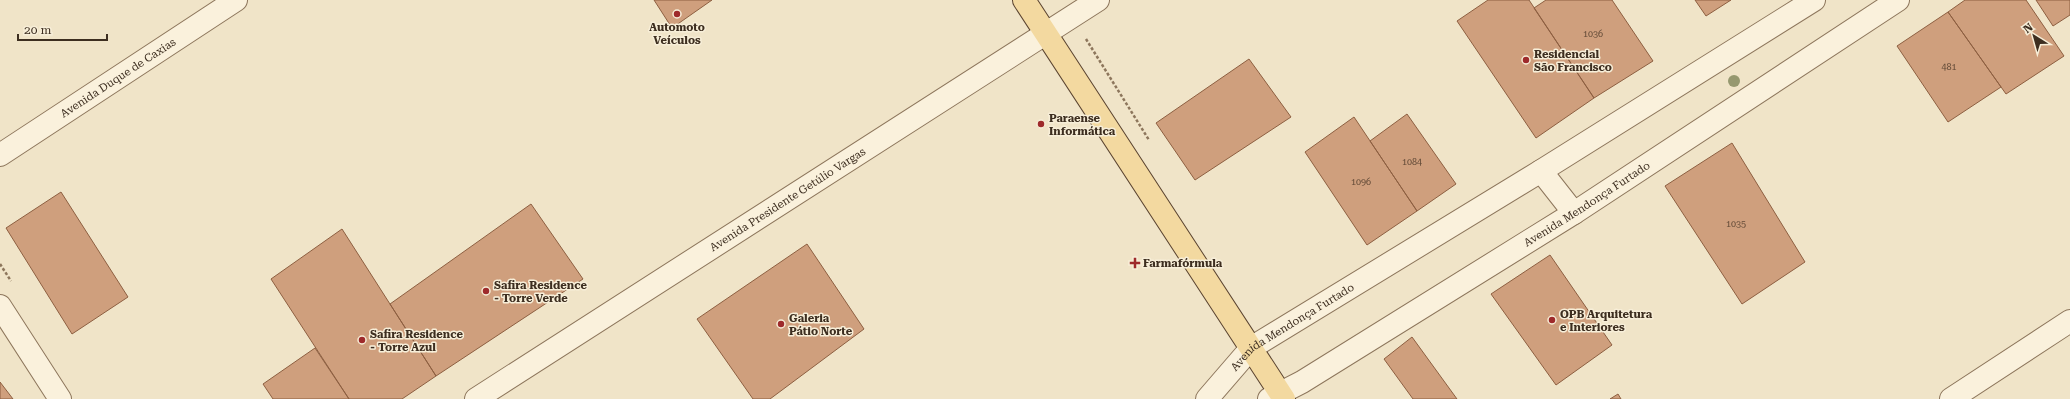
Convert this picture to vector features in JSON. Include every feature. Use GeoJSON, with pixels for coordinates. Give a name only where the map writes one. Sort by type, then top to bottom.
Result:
{"type":"FeatureCollection","features":[{"type":"Feature","properties":{"kind":"main road"},"geometry":{"type":"LineString","coordinates":[[1024,0],[1251,348],[1278,398]]}},
{"type":"Feature","properties":{"kind":"street","name":"Avenida Duque de Caxias"},"geometry":{"type":"LineString","coordinates":[[0,155],[236,0]]}},
{"type":"Feature","properties":{"kind":"street","name":"Avenida Presidente Getúlio Vargas"},"geometry":{"type":"LineString","coordinates":[[476,399],[1098,0]]}},
{"type":"Feature","properties":{"kind":"street","name":"Avenida Mendonça Furtado"},"geometry":{"type":"LineString","coordinates":[[1207,399],[1251,348],[1541,171],[1814,0]]}},
{"type":"Feature","properties":{"kind":"street","name":"Avenida Mendonça Furtado"},"geometry":{"type":"LineString","coordinates":[[1278,398],[1574,213],[1890,2]]}},
{"type":"Feature","properties":{"kind":"street"},"geometry":{"type":"LineString","coordinates":[[1541,171],[1574,213]]}},
{"type":"Feature","properties":{"kind":"street"},"geometry":{"type":"LineString","coordinates":[[0,306],[60,399]]}},
{"type":"Feature","properties":{"kind":"street"},"geometry":{"type":"LineString","coordinates":[[1951,399],[2070,321]]}},
{"type":"Feature","properties":{"kind":"building","name":"Automoto Veículos"},"geometry":{"type":"Polygon","coordinates":[[[654,0],[712,0],[672,28],[654,0]]]}},
{"type":"Feature","properties":{"kind":"building","name":"Residencial São Francisco"},"geometry":{"type":"Polygon","coordinates":[[[1488,0],[1529,0],[1594,98],[1536,138],[1457,21],[1488,0]]]}},
{"type":"Feature","properties":{"kind":"building"},"geometry":{"type":"Polygon","coordinates":[[[1546,0],[1612,0],[1653,61],[1594,98],[1534,8],[1546,0]]]}},
{"type":"Feature","properties":{"kind":"building"},"geometry":{"type":"Polygon","coordinates":[[[1695,0],[1731,0],[1706,16],[1695,0]]]}},
{"type":"Feature","properties":{"kind":"building"},"geometry":{"type":"Polygon","coordinates":[[[1965,0],[2026,0],[2064,56],[2006,94],[1948,12],[1965,0]]]}},
{"type":"Feature","properties":{"kind":"building"},"geometry":{"type":"Polygon","coordinates":[[[2036,0],[2070,0],[2070,15],[2053,26],[2036,0]]]}},
{"type":"Feature","properties":{"kind":"building"},"geometry":{"type":"Polygon","coordinates":[[[1948,12],[2001,87],[1948,122],[1897,46],[1948,12]]]}},
{"type":"Feature","properties":{"kind":"building"},"geometry":{"type":"Polygon","coordinates":[[[1249,59],[1291,117],[1195,180],[1156,123],[1249,59]]]}},
{"type":"Feature","properties":{"kind":"building"},"geometry":{"type":"Polygon","coordinates":[[[1407,114],[1456,184],[1417,211],[1370,141],[1407,114]]]}},
{"type":"Feature","properties":{"kind":"building"},"geometry":{"type":"Polygon","coordinates":[[[1354,117],[1417,211],[1367,245],[1305,152],[1354,117]]]}},
{"type":"Feature","properties":{"kind":"building"},"geometry":{"type":"Polygon","coordinates":[[[1732,143],[1805,262],[1742,304],[1665,186],[1732,143]]]}},
{"type":"Feature","properties":{"kind":"building"},"geometry":{"type":"Polygon","coordinates":[[[61,192],[128,297],[72,334],[6,228],[61,192]]]}},
{"type":"Feature","properties":{"kind":"building","name":"Safira Residence - Torre Verde"},"geometry":{"type":"Polygon","coordinates":[[[531,204],[583,279],[436,376],[390,304],[531,204]]]}},
{"type":"Feature","properties":{"kind":"building","name":"Safira Residence - Torre Azul"},"geometry":{"type":"Polygon","coordinates":[[[342,229],[436,376],[402,399],[349,399],[271,279],[342,229]]]}},
{"type":"Feature","properties":{"kind":"building","name":"Galeria Pátio Norte"},"geometry":{"type":"Polygon","coordinates":[[[807,244],[864,329],[770,399],[753,399],[697,319],[807,244]]]}},
{"type":"Feature","properties":{"kind":"building","name":"OPB Arquitetura e Interiores"},"geometry":{"type":"Polygon","coordinates":[[[1550,255],[1612,345],[1556,385],[1491,294],[1550,255]]]}},
{"type":"Feature","properties":{"kind":"building"},"geometry":{"type":"Polygon","coordinates":[[[1412,337],[1457,399],[1413,399],[1384,359],[1412,337]]]}},
{"type":"Feature","properties":{"kind":"building"},"geometry":{"type":"Polygon","coordinates":[[[315,348],[349,399],[273,399],[263,384],[315,348]]]}},
{"type":"Feature","properties":{"kind":"building"},"geometry":{"type":"Polygon","coordinates":[[[0,382],[13,399],[0,399],[0,382]]]}},
{"type":"Feature","properties":{"kind":"building"},"geometry":{"type":"Polygon","coordinates":[[[1618,394],[1621,399],[1610,399],[1618,394]]]}},
{"type":"Feature","properties":{"kind":"place","name":"Automoto Veículos"},"geometry":{"type":"Point","coordinates":[677,14]}},
{"type":"Feature","properties":{"kind":"place","name":"Residencial São Francisco"},"geometry":{"type":"Point","coordinates":[1526,60]}},
{"type":"Feature","properties":{"kind":"place","name":"Paraense Informática"},"geometry":{"type":"Point","coordinates":[1041,124]}},
{"type":"Feature","properties":{"kind":"place","name":"Farmafórmula"},"geometry":{"type":"Point","coordinates":[1135,263]}},
{"type":"Feature","properties":{"kind":"place","name":"Safira Residence - Torre Verde"},"geometry":{"type":"Point","coordinates":[486,291]}},
{"type":"Feature","properties":{"kind":"place","name":"OPB Arquitetura e Interiores"},"geometry":{"type":"Point","coordinates":[1552,320]}},
{"type":"Feature","properties":{"kind":"place","name":"Galeria Pátio Norte"},"geometry":{"type":"Point","coordinates":[781,324]}},
{"type":"Feature","properties":{"kind":"place","name":"Safira Residence - Torre Azul"},"geometry":{"type":"Point","coordinates":[362,340]}}]}
